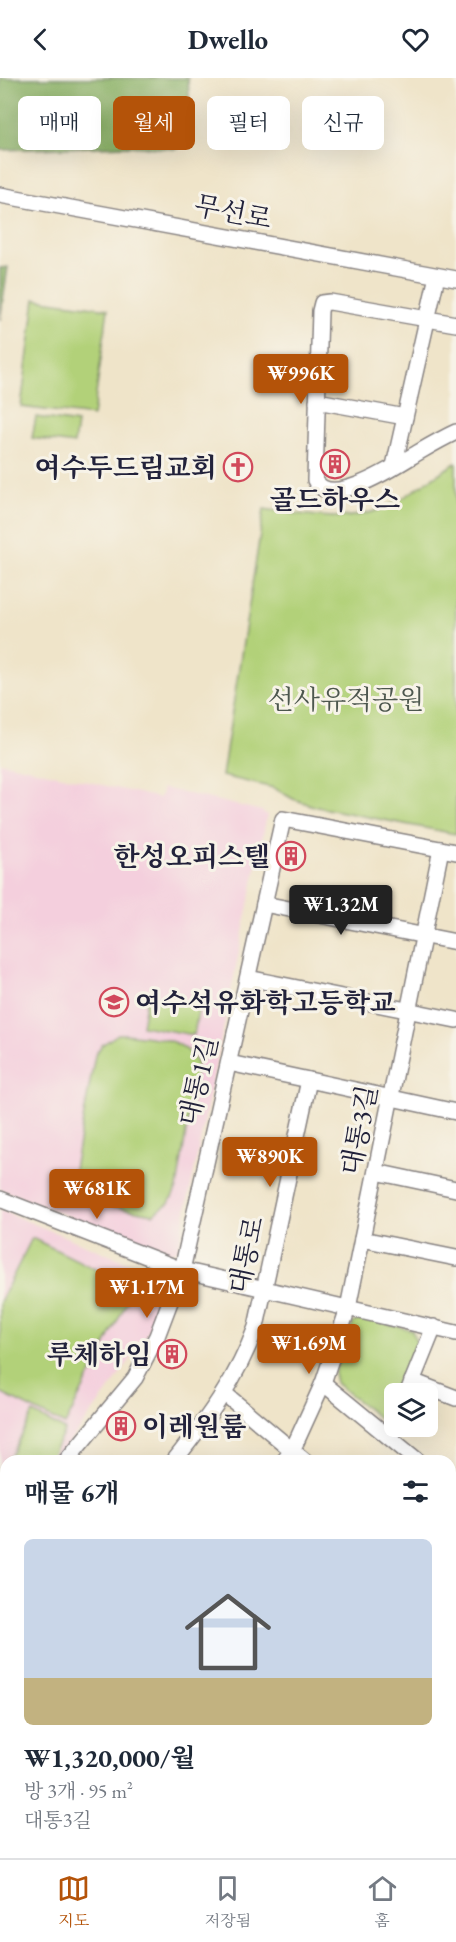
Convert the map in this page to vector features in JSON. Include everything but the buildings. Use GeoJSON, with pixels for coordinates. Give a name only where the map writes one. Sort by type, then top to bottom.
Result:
{"type":"FeatureCollection","features":[{"type":"Feature","properties":{"kind":"street","name":"무선로"},"geometry":{"type":"LineString","coordinates":[[0,195],[456,279]]}},
{"type":"Feature","properties":{"kind":"street"},"geometry":{"type":"LineString","coordinates":[[394,466],[437,276]]}},
{"type":"Feature","properties":{"kind":"street"},"geometry":{"type":"LineString","coordinates":[[456,324],[330,302],[322,303],[314,474],[317,485],[327,489],[350,488],[372,479],[456,432]]}},
{"type":"Feature","properties":{"kind":"street"},"geometry":{"type":"LineString","coordinates":[[317,401],[405,417]]}},
{"type":"Feature","properties":{"kind":"street","name":"대통1길"},"geometry":{"type":"LineString","coordinates":[[71,1455],[135,1378],[158,1336],[182,1270],[283,819],[449,851]]}},
{"type":"Feature","properties":{"kind":"street","name":"대통3길"},"geometry":{"type":"LineString","coordinates":[[288,1455],[323,1383],[348,1308],[424,936],[449,851]]}},
{"type":"Feature","properties":{"kind":"street"},"geometry":{"type":"LineString","coordinates":[[264,904],[456,942]]}},
{"type":"Feature","properties":{"kind":"street"},"geometry":{"type":"LineString","coordinates":[[248,978],[456,1020]]}},
{"type":"Feature","properties":{"kind":"street"},"geometry":{"type":"LineString","coordinates":[[229,1063],[456,1112]]}},
{"type":"Feature","properties":{"kind":"street","name":"대통로"},"geometry":{"type":"LineString","coordinates":[[179,1455],[225,1394],[251,1341],[266,1289],[309,1080]]}},
{"type":"Feature","properties":{"kind":"street"},"geometry":{"type":"LineString","coordinates":[[376,1172],[456,1189]]}},
{"type":"Feature","properties":{"kind":"street"},"geometry":{"type":"LineString","coordinates":[[0,1200],[182,1270],[456,1333]]}},
{"type":"Feature","properties":{"kind":"street"},"geometry":{"type":"LineString","coordinates":[[363,1239],[456,1258]]}},
{"type":"Feature","properties":{"kind":"street"},"geometry":{"type":"LineString","coordinates":[[412,1383],[434,1328]]}},
{"type":"Feature","properties":{"kind":"street"},"geometry":{"type":"LineString","coordinates":[[323,1383],[384,1426]]}},
{"type":"Feature","properties":{"kind":"street"},"geometry":{"type":"LineString","coordinates":[[225,1394],[287,1455]]}},
{"type":"Feature","properties":{"kind":"street"},"geometry":{"type":"LineString","coordinates":[[438,1394],[456,1398]]}},
{"type":"Feature","properties":{"kind":"street"},"geometry":{"type":"LineString","coordinates":[[396,1437],[412,1455]]}},
{"type":"Feature","properties":{"kind":"shaded area","name":"여수석유화학고등학교"},"geometry":{"type":"Polygon","coordinates":[[[0,762],[160,798],[163,788],[262,811],[267,815],[178,1249],[166,1255],[0,1189],[0,762]]]}},
{"type":"Feature","properties":{"kind":"shaded area"},"geometry":{"type":"Polygon","coordinates":[[[0,1210],[156,1274],[167,1296],[143,1341],[60,1455],[0,1455],[0,1210]]]}},
{"type":"Feature","properties":{"kind":"green space"},"geometry":{"type":"Polygon","coordinates":[[[0,78],[188,78],[189,96],[113,96],[113,146],[101,147],[101,96],[18,96],[18,149],[0,150],[0,78]]]}},
{"type":"Feature","properties":{"kind":"green space"},"geometry":{"type":"Polygon","coordinates":[[[8,267],[0,320],[0,268],[8,267]]]}},
{"type":"Feature","properties":{"kind":"green space"},"geometry":{"type":"Polygon","coordinates":[[[35,299],[108,309],[93,416],[21,407],[35,299]]]}},
{"type":"Feature","properties":{"kind":"green space"},"geometry":{"type":"Polygon","coordinates":[[[36,417],[77,423],[74,444],[32,438],[36,417]]]}},
{"type":"Feature","properties":{"kind":"green space","name":"선사유적공원"},"geometry":{"type":"Polygon","coordinates":[[[456,463],[456,834],[317,807],[293,799],[274,788],[222,776],[264,509],[330,517],[362,514],[394,503],[456,463]]]}},
{"type":"Feature","properties":{"kind":"green space"},"geometry":{"type":"Polygon","coordinates":[[[147,997],[199,1006],[194,1035],[142,1026],[147,997]]]}},
{"type":"Feature","properties":{"kind":"green space"},"geometry":{"type":"Polygon","coordinates":[[[118,1034],[156,1038],[176,1043],[192,1055],[197,1064],[177,1188],[169,1203],[153,1214],[89,1202],[79,1195],[72,1180],[95,1055],[102,1045],[118,1034]]]}},
{"type":"Feature","properties":{"kind":"green space"},"geometry":{"type":"Polygon","coordinates":[[[32,1238],[134,1288],[65,1425],[0,1393],[0,1302],[32,1238]]]}},
{"type":"Feature","properties":{"kind":"green space"},"geometry":{"type":"Polygon","coordinates":[[[364,1317],[412,1330],[418,1346],[404,1383],[384,1383],[384,1416],[380,1419],[336,1383],[334,1373],[353,1323],[364,1317]]]}},
{"type":"Feature","properties":{"kind":"green space"},"geometry":{"type":"Polygon","coordinates":[[[33,1413],[65,1430],[52,1455],[12,1455],[33,1413]]]}},
{"type":"Feature","properties":{"kind":"place","name":"골드하우스"},"geometry":{"type":"Point","coordinates":[335,464]}},
{"type":"Feature","properties":{"kind":"place","name":"여수두드림교회"},"geometry":{"type":"Point","coordinates":[238,467]}},
{"type":"Feature","properties":{"kind":"place","name":"한성오피스텔"},"geometry":{"type":"Point","coordinates":[291,856]}},
{"type":"Feature","properties":{"kind":"place","name":"여수석유화학고등학교"},"geometry":{"type":"Point","coordinates":[114,1002]}},
{"type":"Feature","properties":{"kind":"place","name":"루체하임"},"geometry":{"type":"Point","coordinates":[172,1354]}},
{"type":"Feature","properties":{"kind":"place","name":"이레원룸"},"geometry":{"type":"Point","coordinates":[121,1426]}}]}
